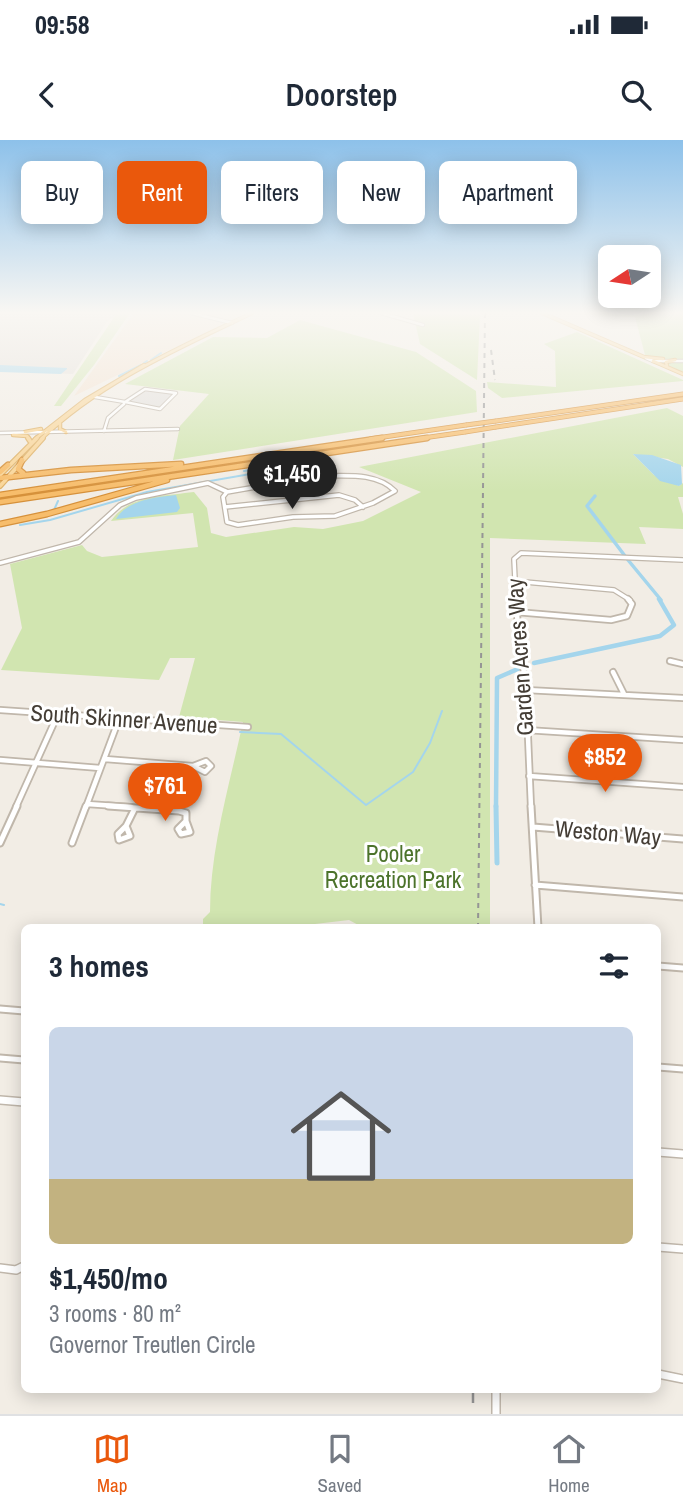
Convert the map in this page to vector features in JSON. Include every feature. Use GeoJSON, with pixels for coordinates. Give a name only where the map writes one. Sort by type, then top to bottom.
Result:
{"type":"FeatureCollection","features":[{"type":"Feature","properties":{"kind":"highway"},"geometry":{"type":"LineString","coordinates":[[0,495],[683,397]]}},
{"type":"Feature","properties":{"kind":"highway"},"geometry":{"type":"LineString","coordinates":[[0,524],[47,514],[163,481],[465,428]]}},
{"type":"Feature","properties":{"kind":"highway"},"geometry":{"type":"LineString","coordinates":[[0,476],[135,468],[252,457]]}},
{"type":"Feature","properties":{"kind":"highway"},"geometry":{"type":"LineString","coordinates":[[22,460],[18,471],[28,473]]}},
{"type":"Feature","properties":{"kind":"highway"},"geometry":{"type":"LineString","coordinates":[[1,502],[271,461]]}},
{"type":"Feature","properties":{"kind":"highway"},"geometry":{"type":"LineString","coordinates":[[0,486],[0,476],[8,465]]}},
{"type":"Feature","properties":{"kind":"main road"},"geometry":{"type":"LineString","coordinates":[[0,486],[47,426],[78,403],[130,372]]}},
{"type":"Feature","properties":{"kind":"main road"},"geometry":{"type":"LineString","coordinates":[[15,467],[60,423],[95,397],[140,372]]}},
{"type":"Feature","properties":{"kind":"main road"},"geometry":{"type":"LineString","coordinates":[[49,433],[46,431],[78,403]]}},
{"type":"Feature","properties":{"kind":"main road"},"geometry":{"type":"LineString","coordinates":[[60,423],[60,429],[66,432]]}},
{"type":"Feature","properties":{"kind":"main road"},"geometry":{"type":"LineString","coordinates":[[25,432],[47,426]]}},
{"type":"Feature","properties":{"kind":"main road"},"geometry":{"type":"LineString","coordinates":[[8,465],[41,433]]}},
{"type":"Feature","properties":{"kind":"main road"},"geometry":{"type":"LineString","coordinates":[[13,435],[27,436],[30,440],[28,443]]}},
{"type":"Feature","properties":{"kind":"street"},"geometry":{"type":"LineString","coordinates":[[95,397],[124,403],[160,409],[176,393],[145,389],[124,403],[108,418],[104,431]]}},
{"type":"Feature","properties":{"kind":"street"},"geometry":{"type":"LineString","coordinates":[[0,435],[25,432],[178,429]]}},
{"type":"Feature","properties":{"kind":"street"},"geometry":{"type":"LineString","coordinates":[[0,435],[41,433]]}},
{"type":"Feature","properties":{"kind":"street"},"geometry":{"type":"LineString","coordinates":[[0,563],[79,542],[120,505],[136,498],[213,486],[226,492],[321,476],[370,478],[394,488],[393,493],[363,507],[327,517],[293,517],[237,525],[227,522],[223,497],[226,492]]}},
{"type":"Feature","properties":{"kind":"street"},"geometry":{"type":"LineString","coordinates":[[225,507],[339,495],[355,500],[363,507]]}},
{"type":"Feature","properties":{"kind":"street","name":"Garden Acres Way"},"geometry":{"type":"LineString","coordinates":[[537,924],[526,690],[516,612],[513,559],[521,553],[683,560]]}},
{"type":"Feature","properties":{"kind":"street"},"geometry":{"type":"LineString","coordinates":[[514,580],[614,590],[628,598],[632,604],[627,616],[613,620],[516,612]]}},
{"type":"Feature","properties":{"kind":"street"},"geometry":{"type":"LineString","coordinates":[[670,660],[683,664]]}},
{"type":"Feature","properties":{"kind":"street"},"geometry":{"type":"LineString","coordinates":[[613,672],[624,694]]}},
{"type":"Feature","properties":{"kind":"street"},"geometry":{"type":"LineString","coordinates":[[526,690],[683,698]]}},
{"type":"Feature","properties":{"kind":"street","name":"South Skinner Avenue"},"geometry":{"type":"LineString","coordinates":[[0,710],[248,727]]}},
{"type":"Feature","properties":{"kind":"street"},"geometry":{"type":"LineString","coordinates":[[0,843],[58,714]]}},
{"type":"Feature","properties":{"kind":"street"},"geometry":{"type":"LineString","coordinates":[[72,843],[119,719]]}},
{"type":"Feature","properties":{"kind":"street"},"geometry":{"type":"LineString","coordinates":[[526,730],[683,740]]}},
{"type":"Feature","properties":{"kind":"street"},"geometry":{"type":"LineString","coordinates":[[104,759],[193,766]]}},
{"type":"Feature","properties":{"kind":"street"},"geometry":{"type":"LineString","coordinates":[[0,760],[101,768]]}},
{"type":"Feature","properties":{"kind":"street"},"geometry":{"type":"LineString","coordinates":[[529,776],[683,787]]}},
{"type":"Feature","properties":{"kind":"street"},"geometry":{"type":"LineString","coordinates":[[86,804],[179,811],[186,813],[186,821]]}},
{"type":"Feature","properties":{"kind":"street"},"geometry":{"type":"LineString","coordinates":[[126,826],[135,808]]}},
{"type":"Feature","properties":{"kind":"street","name":"Weston Way"},"geometry":{"type":"LineString","coordinates":[[533,827],[683,839]]}},
{"type":"Feature","properties":{"kind":"street"},"geometry":{"type":"LineString","coordinates":[[535,886],[683,897]]}},
{"type":"Feature","properties":{"kind":"street"},"geometry":{"type":"LineString","coordinates":[[661,966],[683,968]]}},
{"type":"Feature","properties":{"kind":"street"},"geometry":{"type":"LineString","coordinates":[[0,1009],[21,1011]]}},
{"type":"Feature","properties":{"kind":"street"},"geometry":{"type":"LineString","coordinates":[[0,1058],[21,1060]]}},
{"type":"Feature","properties":{"kind":"street"},"geometry":{"type":"LineString","coordinates":[[661,1067],[683,1069]]}},
{"type":"Feature","properties":{"kind":"street"},"geometry":{"type":"LineString","coordinates":[[0,1100],[21,1102]]}},
{"type":"Feature","properties":{"kind":"street"},"geometry":{"type":"LineString","coordinates":[[661,1152],[683,1154]]}},
{"type":"Feature","properties":{"kind":"street"},"geometry":{"type":"LineString","coordinates":[[661,1247],[683,1249]]}},
{"type":"Feature","properties":{"kind":"street"},"geometry":{"type":"LineString","coordinates":[[0,1268],[16,1270],[21,1268]]}},
{"type":"Feature","properties":{"kind":"street"},"geometry":{"type":"LineString","coordinates":[[661,1374],[683,1378]]}},
{"type":"Feature","properties":{"kind":"street"},"geometry":{"type":"LineString","coordinates":[[496,1393],[496,1414]]}},
{"type":"Feature","properties":{"kind":"shaded area"},"geometry":{"type":"Polygon","coordinates":[[[91,372],[123,372],[74,396],[91,372]]]}},
{"type":"Feature","properties":{"kind":"shaded area"},"geometry":{"type":"Polygon","coordinates":[[[148,390],[174,394],[158,408],[129,402],[148,390]]]}},
{"type":"Feature","properties":{"kind":"green space"},"geometry":{"type":"Polygon","coordinates":[[[77,372],[88,372],[61,406],[54,406],[77,372]]]}},
{"type":"Feature","properties":{"kind":"green space"},"geometry":{"type":"Polygon","coordinates":[[[147,372],[447,372],[476,391],[477,412],[173,460],[180,426],[209,394],[125,384],[147,372]]]}},
{"type":"Feature","properties":{"kind":"green space"},"geometry":{"type":"Polygon","coordinates":[[[465,372],[477,372],[477,380],[465,372]]]}},
{"type":"Feature","properties":{"kind":"green space"},"geometry":{"type":"Polygon","coordinates":[[[556,372],[666,372],[683,380],[502,398],[488,388],[487,382],[556,387],[556,372]]]}},
{"type":"Feature","properties":{"kind":"green space","name":"Pooler Recreation Park"},"geometry":{"type":"Polygon","coordinates":[[[667,408],[683,416],[683,467],[668,459],[633,454],[654,475],[679,486],[683,483],[683,497],[678,497],[683,514],[683,529],[639,527],[646,544],[490,538],[490,924],[356,924],[349,920],[315,924],[203,924],[203,919],[210,912],[217,840],[243,722],[179,717],[195,658],[170,658],[159,680],[1,670],[22,628],[10,564],[82,545],[87,551],[102,557],[198,547],[193,513],[111,521],[127,506],[159,496],[194,492],[207,508],[211,533],[226,537],[294,527],[323,529],[363,521],[421,492],[359,467],[667,408]]]}},
{"type":"Feature","properties":{"kind":"water"},"geometry":{"type":"Polygon","coordinates":[[[14,372],[63,372],[61,374],[14,372]]]}},
{"type":"Feature","properties":{"kind":"water"},"geometry":{"type":"Polygon","coordinates":[[[633,454],[652,455],[681,465],[682,484],[679,486],[660,481],[633,454]]]}},
{"type":"Feature","properties":{"kind":"water"},"geometry":{"type":"Polygon","coordinates":[[[176,495],[180,508],[177,512],[116,519],[135,504],[151,498],[176,495]]]}},
{"type":"Feature","properties":{"kind":"waterway"},"geometry":{"type":"LineString","coordinates":[[119,376],[126,372]]}},
{"type":"Feature","properties":{"kind":"waterway"},"geometry":{"type":"LineString","coordinates":[[244,471],[310,461]]}},
{"type":"Feature","properties":{"kind":"waterway"},"geometry":{"type":"LineString","coordinates":[[20,525],[50,520],[147,492],[308,464],[329,463]]}},
{"type":"Feature","properties":{"kind":"waterway"},"geometry":{"type":"LineString","coordinates":[[595,496],[587,506],[625,556]]}},
{"type":"Feature","properties":{"kind":"waterway"},"geometry":{"type":"LineString","coordinates":[[54,510],[58,501]]}},
{"type":"Feature","properties":{"kind":"waterway"},"geometry":{"type":"LineString","coordinates":[[628,560],[661,600]]}},
{"type":"Feature","properties":{"kind":"waterway"},"geometry":{"type":"LineString","coordinates":[[534,663],[660,636],[674,625],[659,599]]}},
{"type":"Feature","properties":{"kind":"waterway"},"geometry":{"type":"LineString","coordinates":[[496,806],[497,678],[520,668]]}},
{"type":"Feature","properties":{"kind":"waterway"},"geometry":{"type":"LineString","coordinates":[[240,732],[281,734],[366,805],[413,772],[430,743],[442,711]]}},
{"type":"Feature","properties":{"kind":"waterway"},"geometry":{"type":"LineString","coordinates":[[496,806],[497,863]]}},
{"type":"Feature","properties":{"kind":"waterway"},"geometry":{"type":"LineString","coordinates":[[0,904],[4,905]]}},
{"type":"Feature","properties":{"kind":"railway"},"geometry":{"type":"LineString","coordinates":[[478,924],[484,372]]}},
{"type":"Feature","properties":{"kind":"railway"},"geometry":{"type":"LineString","coordinates":[[494,372],[495,380]]}},
{"type":"Feature","properties":{"kind":"railway"},"geometry":{"type":"LineString","coordinates":[[473,1393],[473,1414]]}}]}
